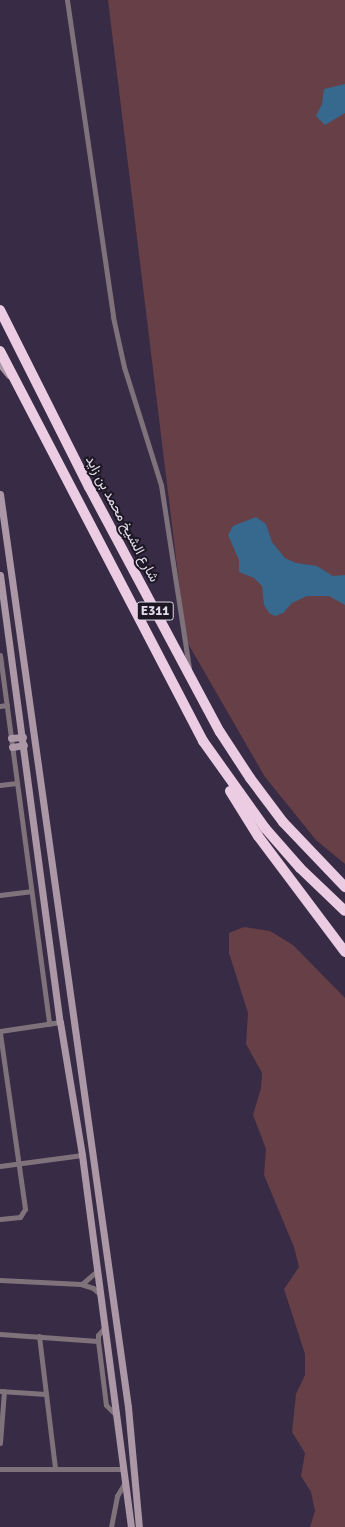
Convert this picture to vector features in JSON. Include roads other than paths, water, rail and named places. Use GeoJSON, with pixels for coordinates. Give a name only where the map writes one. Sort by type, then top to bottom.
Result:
{"type":"FeatureCollection","features":[{"type":"Feature","properties":{"kind":"highway","name":"شارع الشيخ محمد بن زايد"},"geometry":{"type":"LineString","coordinates":[[0,310],[88,487],[191,678],[235,755],[266,800],[301,843],[345,887]]}},
{"type":"Feature","properties":{"kind":"highway","name":"E311"},"geometry":{"type":"LineString","coordinates":[[0,351],[203,741],[265,828],[300,868],[345,911]]}},
{"type":"Feature","properties":{"kind":"highway"},"geometry":{"type":"LineString","coordinates":[[203,741],[248,821],[345,952]]}},
{"type":"Feature","properties":{"kind":"main road"},"geometry":{"type":"LineString","coordinates":[[0,364],[16,382]]}},
{"type":"Feature","properties":{"kind":"main road"},"geometry":{"type":"LineString","coordinates":[[0,494],[128,1407],[139,1527]]}},
{"type":"Feature","properties":{"kind":"main road"},"geometry":{"type":"LineString","coordinates":[[0,575],[23,737],[60,1022],[82,1154],[102,1295],[114,1413],[131,1527]]}},
{"type":"Feature","properties":{"kind":"main road"},"geometry":{"type":"LineString","coordinates":[[11,738],[23,737]]}},
{"type":"Feature","properties":{"kind":"main road"},"geometry":{"type":"LineString","coordinates":[[12,747],[24,745]]}},
{"type":"Feature","properties":{"kind":"main road"},"geometry":{"type":"LineString","coordinates":[[126,1498],[124,1508],[127,1527]]}},
{"type":"Feature","properties":{"kind":"street"},"geometry":{"type":"LineString","coordinates":[[67,0],[113,317],[124,367],[162,485],[180,616],[191,678]]}},
{"type":"Feature","properties":{"kind":"street"},"geometry":{"type":"LineString","coordinates":[[0,655],[48,1024]]}},
{"type":"Feature","properties":{"kind":"street"},"geometry":{"type":"LineString","coordinates":[[0,706],[7,705]]}},
{"type":"Feature","properties":{"kind":"street"},"geometry":{"type":"LineString","coordinates":[[0,785],[17,783]]}},
{"type":"Feature","properties":{"kind":"street"},"geometry":{"type":"LineString","coordinates":[[0,895],[31,891]]}},
{"type":"Feature","properties":{"kind":"street"},"geometry":{"type":"LineString","coordinates":[[0,1219],[20,1217],[25,1211],[20,1163],[0,1032],[60,1022]]}},
{"type":"Feature","properties":{"kind":"street"},"geometry":{"type":"LineString","coordinates":[[0,1166],[82,1154]]}},
{"type":"Feature","properties":{"kind":"street"},"geometry":{"type":"LineString","coordinates":[[81,1284],[91,1279],[98,1270]]}},
{"type":"Feature","properties":{"kind":"street"},"geometry":{"type":"LineString","coordinates":[[0,1280],[81,1284],[93,1288],[102,1295]]}},
{"type":"Feature","properties":{"kind":"street"},"geometry":{"type":"LineString","coordinates":[[106,1327],[99,1332],[98,1341],[106,1405],[114,1413]]}},
{"type":"Feature","properties":{"kind":"street"},"geometry":{"type":"LineString","coordinates":[[0,1334],[98,1341]]}},
{"type":"Feature","properties":{"kind":"street"},"geometry":{"type":"LineString","coordinates":[[39,1336],[55,1469]]}},
{"type":"Feature","properties":{"kind":"street"},"geometry":{"type":"LineString","coordinates":[[0,1443],[2,1391],[46,1394]]}},
{"type":"Feature","properties":{"kind":"street"},"geometry":{"type":"LineString","coordinates":[[0,1469],[122,1469]]}},
{"type":"Feature","properties":{"kind":"street"},"geometry":{"type":"LineString","coordinates":[[111,1527],[117,1496],[124,1484]]}},
{"type":"Feature","properties":{"kind":"water"},"geometry":{"type":"Polygon","coordinates":[[[345,84],[345,113],[325,125],[316,116],[322,104],[324,89],[345,84]]]}},
{"type":"Feature","properties":{"kind":"water"},"geometry":{"type":"Polygon","coordinates":[[[256,517],[266,524],[272,542],[285,558],[296,563],[317,566],[333,576],[345,575],[345,605],[329,596],[307,596],[292,603],[283,613],[275,616],[269,613],[264,605],[262,586],[254,578],[239,572],[239,560],[228,535],[233,526],[256,517]]]}}]}
